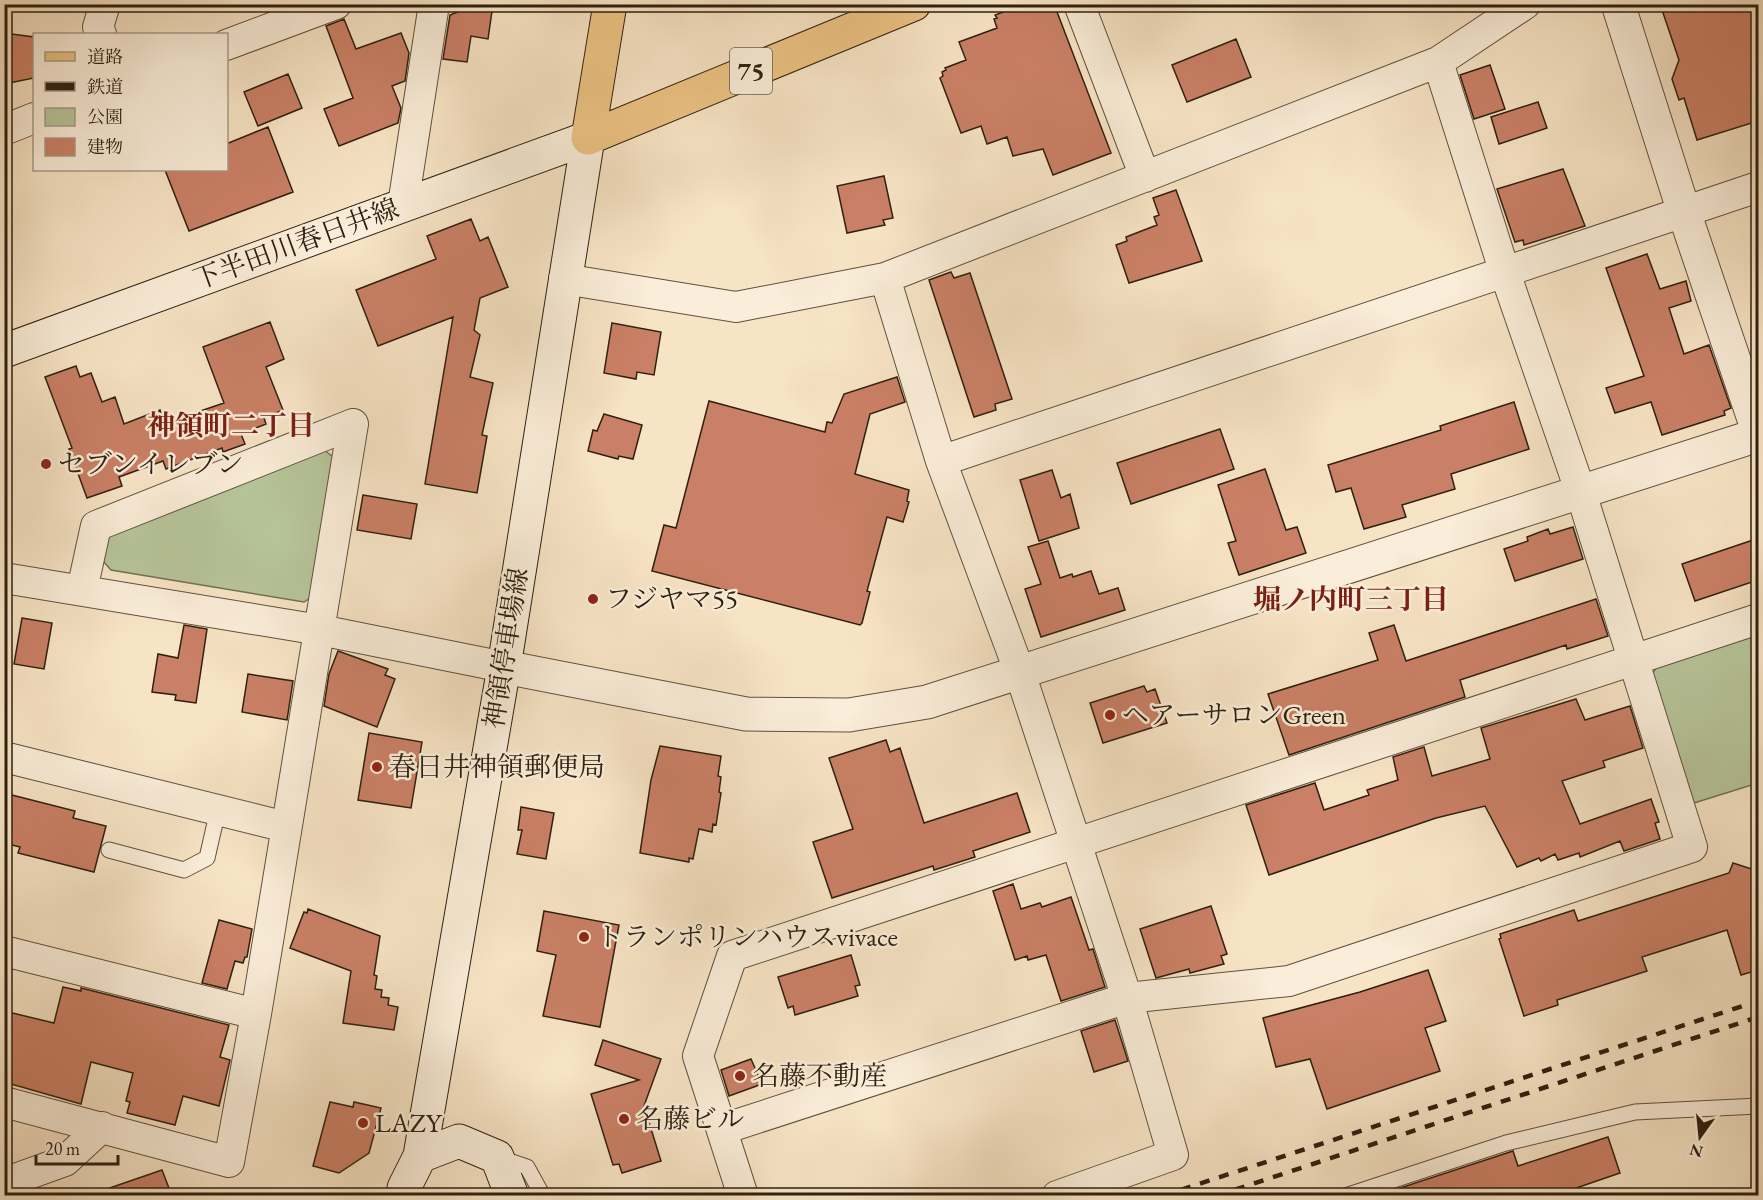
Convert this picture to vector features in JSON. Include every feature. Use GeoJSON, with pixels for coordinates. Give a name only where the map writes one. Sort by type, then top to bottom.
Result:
{"type":"FeatureCollection","features":[{"type":"Feature","properties":{"kind":"main road"},"geometry":{"type":"LineString","coordinates":[[588,138],[610,4]]}},
{"type":"Feature","properties":{"kind":"main road","name":"75"},"geometry":{"type":"LineString","coordinates":[[588,138],[914,4]]}},
{"type":"Feature","properties":{"kind":"main road"},"geometry":{"type":"LineString","coordinates":[[504,668],[746,714],[849,715],[927,702],[1581,494],[1758,433],[1618,4]]}},
{"type":"Feature","properties":{"kind":"main road","name":"下半田川春日井線"},"geometry":{"type":"LineString","coordinates":[[4,351],[588,138]]}},
{"type":"Feature","properties":{"kind":"main road","name":"神領停車場線"},"geometry":{"type":"LineString","coordinates":[[400,1193],[420,1156],[504,668],[588,138]]}},
{"type":"Feature","properties":{"kind":"main road"},"geometry":{"type":"LineString","coordinates":[[420,1156],[459,1141],[497,1157],[512,1196]]}},
{"type":"Feature","properties":{"kind":"street"},"geometry":{"type":"LineString","coordinates":[[101,33],[98,27],[105,4]]}},
{"type":"Feature","properties":{"kind":"street"},"geometry":{"type":"LineString","coordinates":[[228,44],[336,4]]}},
{"type":"Feature","properties":{"kind":"street"},"geometry":{"type":"LineString","coordinates":[[403,205],[434,4]]}},
{"type":"Feature","properties":{"kind":"street"},"geometry":{"type":"LineString","coordinates":[[1079,4],[1145,177]]}},
{"type":"Feature","properties":{"kind":"street"},"geometry":{"type":"LineString","coordinates":[[564,279],[736,307],[885,278],[1438,62],[1525,4]]}},
{"type":"Feature","properties":{"kind":"street"},"geometry":{"type":"LineString","coordinates":[[723,1129],[1127,998],[1289,981],[1692,847],[1581,494],[1504,270],[1438,62]]}},
{"type":"Feature","properties":{"kind":"street"},"geometry":{"type":"LineString","coordinates":[[4,130],[33,118]]}},
{"type":"Feature","properties":{"kind":"street"},"geometry":{"type":"LineString","coordinates":[[941,461],[1504,270],[1758,187]]}},
{"type":"Feature","properties":{"kind":"street"},"geometry":{"type":"LineString","coordinates":[[885,278],[941,461],[1020,673],[1127,998],[1173,1155],[1057,1196]]}},
{"type":"Feature","properties":{"kind":"street"},"geometry":{"type":"LineString","coordinates":[[4,1102],[229,1162],[256,1014],[353,424],[96,526],[82,590]]}},
{"type":"Feature","properties":{"kind":"street"},"geometry":{"type":"LineString","coordinates":[[4,578],[320,630],[504,668]]}},
{"type":"Feature","properties":{"kind":"street"},"geometry":{"type":"LineString","coordinates":[[743,1196],[698,1056],[732,956],[1758,619]]}},
{"type":"Feature","properties":{"kind":"street"},"geometry":{"type":"LineString","coordinates":[[4,758],[286,827]]}},
{"type":"Feature","properties":{"kind":"street"},"geometry":{"type":"LineString","coordinates":[[4,951],[256,1014]]}},
{"type":"Feature","properties":{"kind":"street"},"geometry":{"type":"LineString","coordinates":[[4,1183],[65,1161],[102,1127]]}},
{"type":"Feature","properties":{"kind":"lane"},"geometry":{"type":"LineString","coordinates":[[109,850],[184,870],[207,858],[218,810]]}},
{"type":"Feature","properties":{"kind":"lane"},"geometry":{"type":"LineString","coordinates":[[1345,1196],[1506,1143],[1635,1112],[1758,1106]]}},
{"type":"Feature","properties":{"kind":"lane"},"geometry":{"type":"LineString","coordinates":[[497,1157],[527,1167],[543,1196]]}},
{"type":"Feature","properties":{"kind":"green space"},"geometry":{"type":"Polygon","coordinates":[[[320,447],[336,459],[313,596],[304,602],[111,570],[103,561],[107,532],[320,447]]]}},
{"type":"Feature","properties":{"kind":"green space"},"geometry":{"type":"Polygon","coordinates":[[[1758,632],[1758,783],[1694,803],[1651,676],[1658,665],[1758,632]]]}},
{"type":"Feature","properties":{"kind":"building"},"geometry":{"type":"Polygon","coordinates":[[[477,4],[493,4],[488,39],[471,36],[467,62],[443,59],[450,15],[477,4]]]}},
{"type":"Feature","properties":{"kind":"building"},"geometry":{"type":"Polygon","coordinates":[[[1024,4],[1054,4],[1111,153],[1053,175],[1043,149],[1013,156],[1007,137],[987,144],[981,126],[961,133],[940,78],[945,68],[966,60],[959,42],[997,28],[995,15],[1024,4]]]}},
{"type":"Feature","properties":{"kind":"building"},"geometry":{"type":"Polygon","coordinates":[[[1660,4],[1758,4],[1758,121],[1697,140],[1684,98],[1679,100],[1672,79],[1679,60],[1660,4]]]}},
{"type":"Feature","properties":{"kind":"building"},"geometry":{"type":"Polygon","coordinates":[[[344,19],[356,49],[401,33],[409,53],[405,81],[392,86],[401,108],[398,123],[339,146],[324,109],[353,98],[326,26],[344,19]]]}},
{"type":"Feature","properties":{"kind":"building"},"geometry":{"type":"Polygon","coordinates":[[[4,33],[33,37],[33,78],[4,84],[4,33]]]}},
{"type":"Feature","properties":{"kind":"building"},"geometry":{"type":"Polygon","coordinates":[[[1236,39],[1251,77],[1187,102],[1172,65],[1236,39]]]}},
{"type":"Feature","properties":{"kind":"building"},"geometry":{"type":"Polygon","coordinates":[[[1490,65],[1505,109],[1474,119],[1460,75],[1490,65]]]}},
{"type":"Feature","properties":{"kind":"building"},"geometry":{"type":"Polygon","coordinates":[[[288,74],[302,108],[258,126],[244,92],[288,74]]]}},
{"type":"Feature","properties":{"kind":"building"},"geometry":{"type":"Polygon","coordinates":[[[1538,102],[1547,128],[1499,144],[1491,117],[1538,102]]]}},
{"type":"Feature","properties":{"kind":"building"},"geometry":{"type":"Polygon","coordinates":[[[268,127],[293,192],[189,231],[165,171],[228,171],[228,143],[268,127]]]}},
{"type":"Feature","properties":{"kind":"building"},"geometry":{"type":"Polygon","coordinates":[[[1563,169],[1585,226],[1524,245],[1523,240],[1515,242],[1497,189],[1563,169]]]}},
{"type":"Feature","properties":{"kind":"building"},"geometry":{"type":"Polygon","coordinates":[[[884,176],[893,218],[883,220],[885,225],[847,233],[837,186],[884,176]]]}},
{"type":"Feature","properties":{"kind":"building"},"geometry":{"type":"Polygon","coordinates":[[[1176,190],[1202,261],[1129,283],[1116,245],[1127,241],[1126,237],[1157,225],[1154,217],[1159,215],[1153,198],[1176,190]]]}},
{"type":"Feature","properties":{"kind":"building"},"geometry":{"type":"Polygon","coordinates":[[[471,219],[480,241],[488,237],[508,287],[480,298],[474,330],[480,335],[470,377],[493,383],[482,435],[487,436],[477,493],[425,484],[453,317],[378,346],[356,290],[436,259],[427,236],[471,219]]]}},
{"type":"Feature","properties":{"kind":"building"},"geometry":{"type":"Polygon","coordinates":[[[1647,254],[1660,289],[1686,281],[1691,301],[1669,308],[1684,354],[1709,345],[1731,408],[1724,411],[1725,415],[1662,435],[1651,402],[1615,413],[1606,388],[1644,376],[1606,268],[1647,254]]]}},
{"type":"Feature","properties":{"kind":"building"},"geometry":{"type":"Polygon","coordinates":[[[951,272],[954,278],[970,273],[1012,399],[995,404],[996,410],[974,417],[929,280],[951,272]]]}},
{"type":"Feature","properties":{"kind":"building"},"geometry":{"type":"Polygon","coordinates":[[[270,322],[284,359],[266,367],[283,410],[264,418],[266,424],[241,434],[245,444],[223,452],[222,448],[166,469],[163,461],[119,477],[122,486],[87,498],[69,449],[72,448],[45,377],[76,366],[80,377],[91,373],[102,402],[115,397],[124,424],[160,410],[165,423],[224,403],[203,347],[270,322]]]}},
{"type":"Feature","properties":{"kind":"building"},"geometry":{"type":"Polygon","coordinates":[[[612,323],[661,332],[654,375],[637,372],[636,379],[604,373],[612,323]]]}},
{"type":"Feature","properties":{"kind":"building"},"geometry":{"type":"Polygon","coordinates":[[[897,377],[905,402],[870,414],[855,474],[909,490],[907,501],[909,502],[903,522],[887,517],[860,625],[652,571],[664,525],[676,528],[709,401],[825,432],[827,422],[832,423],[844,394],[897,377]]]}},
{"type":"Feature","properties":{"kind":"building"},"geometry":{"type":"Polygon","coordinates":[[[1514,402],[1529,449],[1451,474],[1455,489],[1402,505],[1406,517],[1364,529],[1351,488],[1336,492],[1328,465],[1441,430],[1440,426],[1514,402]]]}},
{"type":"Feature","properties":{"kind":"building"},"geometry":{"type":"Polygon","coordinates":[[[604,414],[642,425],[633,459],[619,456],[618,459],[588,451],[593,430],[597,431],[604,414]]]}},
{"type":"Feature","properties":{"kind":"building"},"geometry":{"type":"Polygon","coordinates":[[[1220,429],[1234,469],[1131,504],[1117,463],[1220,429]]]}},
{"type":"Feature","properties":{"kind":"building"},"geometry":{"type":"Polygon","coordinates":[[[1265,469],[1286,530],[1297,527],[1306,553],[1239,575],[1228,543],[1236,541],[1218,485],[1265,469]]]}},
{"type":"Feature","properties":{"kind":"building"},"geometry":{"type":"Polygon","coordinates":[[[1052,470],[1061,498],[1070,494],[1079,528],[1039,541],[1020,480],[1052,470]]]}},
{"type":"Feature","properties":{"kind":"building"},"geometry":{"type":"Polygon","coordinates":[[[363,495],[417,504],[411,539],[357,530],[363,495]]]}},
{"type":"Feature","properties":{"kind":"building"},"geometry":{"type":"Polygon","coordinates":[[[1573,527],[1583,559],[1515,581],[1504,549],[1528,541],[1527,537],[1548,529],[1550,534],[1573,527]]]}},
{"type":"Feature","properties":{"kind":"building"},"geometry":{"type":"Polygon","coordinates":[[[1753,540],[1758,558],[1758,580],[1695,601],[1682,564],[1753,540]]]}},
{"type":"Feature","properties":{"kind":"building"},"geometry":{"type":"Polygon","coordinates":[[[1048,541],[1060,578],[1072,574],[1073,577],[1091,571],[1099,594],[1118,588],[1125,610],[1041,637],[1025,589],[1041,584],[1028,547],[1048,541]]]}},
{"type":"Feature","properties":{"kind":"building"},"geometry":{"type":"Polygon","coordinates":[[[1596,599],[1608,636],[1567,649],[1566,645],[1460,680],[1465,697],[1289,755],[1268,694],[1378,660],[1369,633],[1394,625],[1406,661],[1596,599]]]}},
{"type":"Feature","properties":{"kind":"building"},"geometry":{"type":"Polygon","coordinates":[[[22,618],[52,623],[44,669],[14,664],[22,618]]]}},
{"type":"Feature","properties":{"kind":"building"},"geometry":{"type":"Polygon","coordinates":[[[184,625],[207,629],[196,703],[175,700],[176,695],[152,692],[158,654],[178,658],[184,625]]]}},
{"type":"Feature","properties":{"kind":"building"},"geometry":{"type":"Polygon","coordinates":[[[338,651],[388,669],[385,675],[395,679],[377,727],[324,706],[329,674],[338,651]]]}},
{"type":"Feature","properties":{"kind":"building"},"geometry":{"type":"Polygon","coordinates":[[[248,674],[293,681],[287,720],[242,712],[248,674]]]}},
{"type":"Feature","properties":{"kind":"building"},"geometry":{"type":"Polygon","coordinates":[[[1144,686],[1147,692],[1155,689],[1167,723],[1103,743],[1090,703],[1144,686]]]}},
{"type":"Feature","properties":{"kind":"building"},"geometry":{"type":"Polygon","coordinates":[[[1576,699],[1585,720],[1630,706],[1643,748],[1603,761],[1605,767],[1562,781],[1580,824],[1651,799],[1659,822],[1655,823],[1660,839],[1624,851],[1620,841],[1580,857],[1579,853],[1558,860],[1555,854],[1541,861],[1539,858],[1517,867],[1485,806],[1436,818],[1269,875],[1246,805],[1315,783],[1324,810],[1369,795],[1367,790],[1398,780],[1393,757],[1424,747],[1432,776],[1490,759],[1481,728],[1576,699]]]}},
{"type":"Feature","properties":{"kind":"building"},"geometry":{"type":"Polygon","coordinates":[[[369,733],[422,742],[411,808],[358,800],[369,733]]]}},
{"type":"Feature","properties":{"kind":"building"},"geometry":{"type":"Polygon","coordinates":[[[886,740],[890,752],[900,748],[924,823],[1017,793],[1030,832],[973,851],[975,857],[934,870],[933,866],[832,898],[813,842],[853,829],[829,758],[886,740]]]}},
{"type":"Feature","properties":{"kind":"building"},"geometry":{"type":"Polygon","coordinates":[[[660,746],[721,756],[718,776],[721,777],[719,792],[721,793],[716,825],[713,824],[712,832],[699,829],[693,859],[689,858],[689,862],[640,853],[651,780],[660,746]]]}},
{"type":"Feature","properties":{"kind":"building"},"geometry":{"type":"Polygon","coordinates":[[[4,793],[75,811],[73,818],[106,826],[94,872],[18,853],[20,847],[4,843],[4,793]]]}},
{"type":"Feature","properties":{"kind":"building"},"geometry":{"type":"Polygon","coordinates":[[[521,807],[554,813],[546,859],[517,854],[522,830],[518,830],[521,807]]]}},
{"type":"Feature","properties":{"kind":"building"},"geometry":{"type":"Polygon","coordinates":[[[1733,863],[1758,871],[1758,970],[1741,975],[1727,930],[1642,957],[1647,971],[1557,1000],[1558,1005],[1524,1016],[1499,939],[1500,934],[1574,910],[1578,921],[1729,873],[1733,863]]]}},
{"type":"Feature","properties":{"kind":"building"},"geometry":{"type":"Polygon","coordinates":[[[1013,884],[1021,909],[1040,903],[1042,907],[1071,897],[1089,950],[1093,949],[1105,987],[1061,1001],[1046,955],[1028,960],[1027,956],[1015,960],[993,891],[1013,884]]]}},
{"type":"Feature","properties":{"kind":"building"},"geometry":{"type":"Polygon","coordinates":[[[1211,906],[1227,954],[1221,956],[1224,964],[1190,973],[1189,969],[1156,978],[1140,929],[1211,906]]]}},
{"type":"Feature","properties":{"kind":"building"},"geometry":{"type":"Polygon","coordinates":[[[308,909],[380,936],[374,975],[377,976],[375,989],[382,990],[381,997],[389,998],[388,1005],[398,1007],[394,1030],[343,1023],[351,971],[290,948],[304,912],[307,913],[308,909]]]}},
{"type":"Feature","properties":{"kind":"building"},"geometry":{"type":"Polygon","coordinates":[[[544,911],[619,925],[600,1027],[543,1016],[556,955],[537,951],[544,911]]]}},
{"type":"Feature","properties":{"kind":"building"},"geometry":{"type":"Polygon","coordinates":[[[219,920],[252,929],[247,957],[243,963],[235,961],[227,989],[202,983],[219,920]]]}},
{"type":"Feature","properties":{"kind":"building"},"geometry":{"type":"Polygon","coordinates":[[[851,955],[860,985],[855,986],[858,996],[795,1015],[793,1006],[788,1008],[778,977],[851,955]]]}},
{"type":"Feature","properties":{"kind":"building"},"geometry":{"type":"Polygon","coordinates":[[[1428,970],[1446,1021],[1425,1028],[1440,1071],[1327,1109],[1310,1059],[1276,1067],[1263,1018],[1360,992],[1428,970]]]}},
{"type":"Feature","properties":{"kind":"building"},"geometry":{"type":"Polygon","coordinates":[[[63,987],[81,991],[81,988],[229,1025],[220,1057],[230,1060],[219,1106],[183,1096],[175,1125],[127,1113],[130,1102],[126,1101],[133,1073],[91,1062],[81,1104],[4,1082],[4,1011],[54,1023],[63,987]]]}},
{"type":"Feature","properties":{"kind":"building"},"geometry":{"type":"Polygon","coordinates":[[[1115,1020],[1128,1061],[1094,1072],[1081,1031],[1115,1020]]]}},
{"type":"Feature","properties":{"kind":"building","name":"名藤ビル"},"geometry":{"type":"Polygon","coordinates":[[[603,1040],[661,1059],[644,1106],[661,1161],[622,1173],[619,1164],[613,1165],[591,1094],[639,1080],[595,1065],[603,1040]]]}},
{"type":"Feature","properties":{"kind":"building"},"geometry":{"type":"Polygon","coordinates":[[[751,1059],[762,1084],[729,1096],[721,1070],[751,1059]]]}},
{"type":"Feature","properties":{"kind":"building"},"geometry":{"type":"Polygon","coordinates":[[[330,1102],[353,1107],[354,1102],[381,1108],[369,1153],[339,1173],[313,1166],[330,1102]]]}},
{"type":"Feature","properties":{"kind":"building"},"geometry":{"type":"Polygon","coordinates":[[[1608,1137],[1620,1173],[1553,1196],[1392,1196],[1391,1191],[1513,1151],[1518,1166],[1608,1137]]]}},
{"type":"Feature","properties":{"kind":"building"},"geometry":{"type":"Polygon","coordinates":[[[162,1170],[172,1196],[99,1196],[98,1192],[162,1170]]]}},
{"type":"Feature","properties":{"kind":"railway"},"geometry":{"type":"LineString","coordinates":[[1162,1196],[1758,1001]]}},
{"type":"Feature","properties":{"kind":"railway"},"geometry":{"type":"LineString","coordinates":[[1216,1196],[1758,1017]]}},
{"type":"Feature","properties":{"kind":"place","name":"セブンイレブン"},"geometry":{"type":"Point","coordinates":[46,464]}},
{"type":"Feature","properties":{"kind":"place","name":"フジヤマ55"},"geometry":{"type":"Point","coordinates":[593,599]}},
{"type":"Feature","properties":{"kind":"place","name":"ヘアーサロンGreen"},"geometry":{"type":"Point","coordinates":[1110,715]}},
{"type":"Feature","properties":{"kind":"place","name":"春日井神領郵便局"},"geometry":{"type":"Point","coordinates":[377,767]}},
{"type":"Feature","properties":{"kind":"place","name":"トランポリンハウスvivace"},"geometry":{"type":"Point","coordinates":[584,937]}},
{"type":"Feature","properties":{"kind":"place","name":"名藤不動産"},"geometry":{"type":"Point","coordinates":[740,1076]}},
{"type":"Feature","properties":{"kind":"place","name":"名藤ビル"},"geometry":{"type":"Point","coordinates":[624,1119]}},
{"type":"Feature","properties":{"kind":"place","name":"LAZY"},"geometry":{"type":"Point","coordinates":[363,1123]}},
{"type":"Feature","properties":{"kind":"district","name":"神領町二丁目"},"geometry":{"type":"Point","coordinates":[231,425]}},
{"type":"Feature","properties":{"kind":"district","name":"堀ノ内町三丁目"},"geometry":{"type":"Point","coordinates":[1351,599]}}]}
